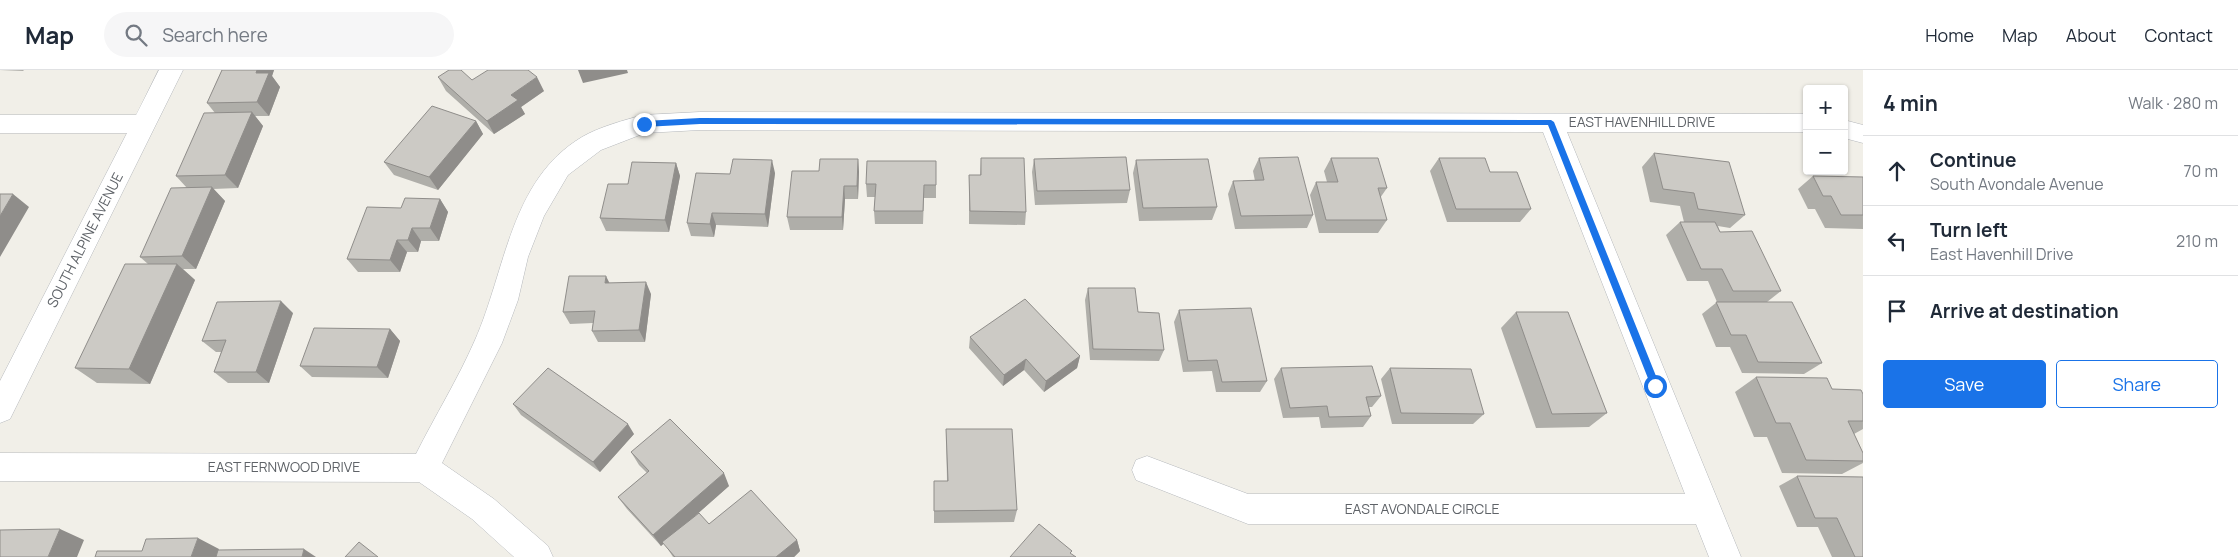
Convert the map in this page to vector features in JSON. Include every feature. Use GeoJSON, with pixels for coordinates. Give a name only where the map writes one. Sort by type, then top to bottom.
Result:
{"type":"FeatureCollection","features":[{"type":"Feature","properties":{"kind":"street","name":"SOUTH ALPINE AVENUE"},"geometry":{"type":"LineString","coordinates":[[0,410],[171,70]]}},
{"type":"Feature","properties":{"kind":"street","name":"EAST HAVENHILL DRIVE"},"geometry":{"type":"LineString","coordinates":[[424,468],[488,343],[504,300],[515,257],[532,212],[559,168],[592,143],[644,124],[700,121],[1803,123]]}},
{"type":"Feature","properties":{"kind":"street"},"geometry":{"type":"LineString","coordinates":[[1551,122],[1704,509],[1725,557]]}},
{"type":"Feature","properties":{"kind":"street"},"geometry":{"type":"LineString","coordinates":[[0,124],[144,124]]}},
{"type":"Feature","properties":{"kind":"street"},"geometry":{"type":"LineString","coordinates":[[1848,130],[1863,134]]}},
{"type":"Feature","properties":{"kind":"street","name":"EAST FERNWOOD DRIVE"},"geometry":{"type":"LineString","coordinates":[[0,467],[424,468]]}},
{"type":"Feature","properties":{"kind":"street"},"geometry":{"type":"LineString","coordinates":[[424,468],[483,509],[537,557]]}},
{"type":"Feature","properties":{"kind":"street","name":"EAST AVONDALE CIRCLE"},"geometry":{"type":"LineString","coordinates":[[1148,470],[1248,509],[1704,509]]}},
{"type":"Feature","properties":{"kind":"building"},"geometry":{"type":"Polygon","coordinates":[[[222,70],[257,70],[256,73],[269,73],[257,102],[207,103],[222,70]]]}},
{"type":"Feature","properties":{"kind":"building"},"geometry":{"type":"Polygon","coordinates":[[[449,70],[461,70],[472,80],[488,70],[528,70],[537,77],[511,95],[518,100],[487,121],[438,77],[449,70]]]}},
{"type":"Feature","properties":{"kind":"building"},"geometry":{"type":"Polygon","coordinates":[[[432,106],[476,121],[429,177],[384,162],[432,106]]]}},
{"type":"Feature","properties":{"kind":"building"},"geometry":{"type":"Polygon","coordinates":[[[252,112],[225,175],[176,176],[204,113],[252,112]]]}},
{"type":"Feature","properties":{"kind":"building"},"geometry":{"type":"Polygon","coordinates":[[[1654,153],[1729,162],[1745,215],[1698,209],[1694,193],[1663,189],[1654,153]]]}},
{"type":"Feature","properties":{"kind":"building"},"geometry":{"type":"Polygon","coordinates":[[[1126,157],[1130,190],[1037,191],[1034,159],[1126,157]]]}},
{"type":"Feature","properties":{"kind":"building"},"geometry":{"type":"Polygon","coordinates":[[[1298,157],[1313,215],[1241,216],[1233,181],[1264,180],[1259,158],[1298,157]]]}},
{"type":"Feature","properties":{"kind":"building"},"geometry":{"type":"Polygon","coordinates":[[[981,158],[1024,158],[1026,212],[970,211],[969,175],[981,175],[981,158]]]}},
{"type":"Feature","properties":{"kind":"building"},"geometry":{"type":"Polygon","coordinates":[[[1331,158],[1378,158],[1387,188],[1378,188],[1387,220],[1326,220],[1316,182],[1338,182],[1331,158]]]}},
{"type":"Feature","properties":{"kind":"building"},"geometry":{"type":"Polygon","coordinates":[[[1439,158],[1485,158],[1490,172],[1517,172],[1531,209],[1456,209],[1439,158]]]}},
{"type":"Feature","properties":{"kind":"building"},"geometry":{"type":"Polygon","coordinates":[[[733,159],[772,160],[765,214],[712,213],[710,224],[687,223],[696,173],[730,174],[733,159]]]}},
{"type":"Feature","properties":{"kind":"building"},"geometry":{"type":"Polygon","coordinates":[[[820,159],[858,159],[857,186],[844,186],[842,217],[787,217],[792,171],[819,171],[820,159]]]}},
{"type":"Feature","properties":{"kind":"building"},"geometry":{"type":"Polygon","coordinates":[[[1208,159],[1217,207],[1143,208],[1136,160],[1208,159]]]}},
{"type":"Feature","properties":{"kind":"building"},"geometry":{"type":"Polygon","coordinates":[[[867,161],[936,161],[936,185],[924,185],[923,211],[874,211],[876,184],[866,184],[867,161]]]}},
{"type":"Feature","properties":{"kind":"building"},"geometry":{"type":"Polygon","coordinates":[[[632,162],[676,163],[665,220],[600,218],[608,184],[628,184],[632,162]]]}},
{"type":"Feature","properties":{"kind":"building"},"geometry":{"type":"Polygon","coordinates":[[[1813,176],[1863,177],[1863,215],[1841,215],[1831,196],[1823,196],[1813,176]]]}},
{"type":"Feature","properties":{"kind":"building"},"geometry":{"type":"Polygon","coordinates":[[[212,187],[182,256],[140,257],[171,188],[212,187]]]}},
{"type":"Feature","properties":{"kind":"building"},"geometry":{"type":"Polygon","coordinates":[[[0,194],[13,194],[0,216],[0,194]]]}},
{"type":"Feature","properties":{"kind":"building"},"geometry":{"type":"Polygon","coordinates":[[[405,198],[440,199],[430,228],[412,228],[408,240],[397,240],[390,260],[347,259],[367,207],[401,208],[405,198]]]}},
{"type":"Feature","properties":{"kind":"building"},"geometry":{"type":"Polygon","coordinates":[[[1680,222],[1715,222],[1720,232],[1752,231],[1781,291],[1733,291],[1722,269],[1701,269],[1680,222]]]}},
{"type":"Feature","properties":{"kind":"building"},"geometry":{"type":"Polygon","coordinates":[[[125,264],[177,264],[129,369],[75,368],[125,264]]]}},
{"type":"Feature","properties":{"kind":"building"},"geometry":{"type":"Polygon","coordinates":[[[569,276],[606,276],[605,283],[646,282],[639,330],[592,331],[595,311],[563,312],[569,276]]]}},
{"type":"Feature","properties":{"kind":"building"},"geometry":{"type":"Polygon","coordinates":[[[1088,288],[1135,288],[1138,312],[1159,313],[1164,350],[1093,349],[1088,288]]]}},
{"type":"Feature","properties":{"kind":"building"},"geometry":{"type":"Polygon","coordinates":[[[1025,299],[1080,356],[1046,381],[1026,359],[1004,375],[970,337],[1025,299]]]}},
{"type":"Feature","properties":{"kind":"building"},"geometry":{"type":"Polygon","coordinates":[[[281,301],[256,372],[214,372],[226,340],[202,341],[217,302],[281,301]]]}},
{"type":"Feature","properties":{"kind":"building"},"geometry":{"type":"Polygon","coordinates":[[[1716,302],[1792,302],[1822,363],[1758,362],[1746,335],[1731,335],[1716,302]]]}},
{"type":"Feature","properties":{"kind":"building"},"geometry":{"type":"Polygon","coordinates":[[[1251,308],[1267,381],[1222,382],[1217,360],[1188,361],[1179,310],[1251,308]]]}},
{"type":"Feature","properties":{"kind":"building"},"geometry":{"type":"Polygon","coordinates":[[[1516,312],[1568,312],[1607,413],[1552,414],[1516,312]]]}},
{"type":"Feature","properties":{"kind":"building"},"geometry":{"type":"Polygon","coordinates":[[[314,328],[390,329],[377,367],[300,366],[314,328]]]}},
{"type":"Feature","properties":{"kind":"building"},"geometry":{"type":"Polygon","coordinates":[[[1372,366],[1381,396],[1366,397],[1371,416],[1329,417],[1327,406],[1290,408],[1281,368],[1372,366]]]}},
{"type":"Feature","properties":{"kind":"building"},"geometry":{"type":"Polygon","coordinates":[[[548,368],[628,424],[593,462],[513,404],[548,368]]]}},
{"type":"Feature","properties":{"kind":"building"},"geometry":{"type":"Polygon","coordinates":[[[1390,368],[1471,369],[1484,414],[1401,413],[1390,368]]]}},
{"type":"Feature","properties":{"kind":"building"},"geometry":{"type":"Polygon","coordinates":[[[1756,377],[1827,378],[1832,389],[1861,390],[1863,394],[1863,421],[1848,421],[1863,453],[1863,461],[1806,460],[1790,423],[1776,423],[1756,377]]]}},
{"type":"Feature","properties":{"kind":"building"},"geometry":{"type":"Polygon","coordinates":[[[670,419],[724,473],[653,535],[618,497],[649,471],[631,452],[670,419]]]}},
{"type":"Feature","properties":{"kind":"building"},"geometry":{"type":"Polygon","coordinates":[[[946,429],[1012,429],[1017,510],[934,511],[934,481],[948,481],[946,429]]]}},
{"type":"Feature","properties":{"kind":"building"},"geometry":{"type":"Polygon","coordinates":[[[1797,476],[1863,477],[1863,557],[1855,557],[1837,518],[1815,518],[1797,476]]]}},
{"type":"Feature","properties":{"kind":"building"},"geometry":{"type":"Polygon","coordinates":[[[751,490],[797,540],[776,557],[675,557],[662,542],[699,513],[709,524],[751,490]]]}},
{"type":"Feature","properties":{"kind":"building"},"geometry":{"type":"Polygon","coordinates":[[[1039,524],[1072,551],[1070,553],[1076,557],[1010,557],[1039,524]]]}},
{"type":"Feature","properties":{"kind":"building"},"geometry":{"type":"Polygon","coordinates":[[[60,529],[48,557],[0,557],[0,530],[60,529]]]}},
{"type":"Feature","properties":{"kind":"building"},"geometry":{"type":"Polygon","coordinates":[[[198,538],[191,557],[95,557],[97,551],[142,551],[146,539],[198,538]]]}},
{"type":"Feature","properties":{"kind":"building"},"geometry":{"type":"Polygon","coordinates":[[[359,542],[378,557],[345,557],[359,542]]]}},
{"type":"Feature","properties":{"kind":"building"},"geometry":{"type":"Polygon","coordinates":[[[304,549],[302,557],[216,557],[218,550],[304,549]]]}},
{"type":"Feature","properties":{"kind":"route"},"geometry":{"type":"LineString","coordinates":[[644,124],[700,121],[1551,122],[1655,386]]}}]}
